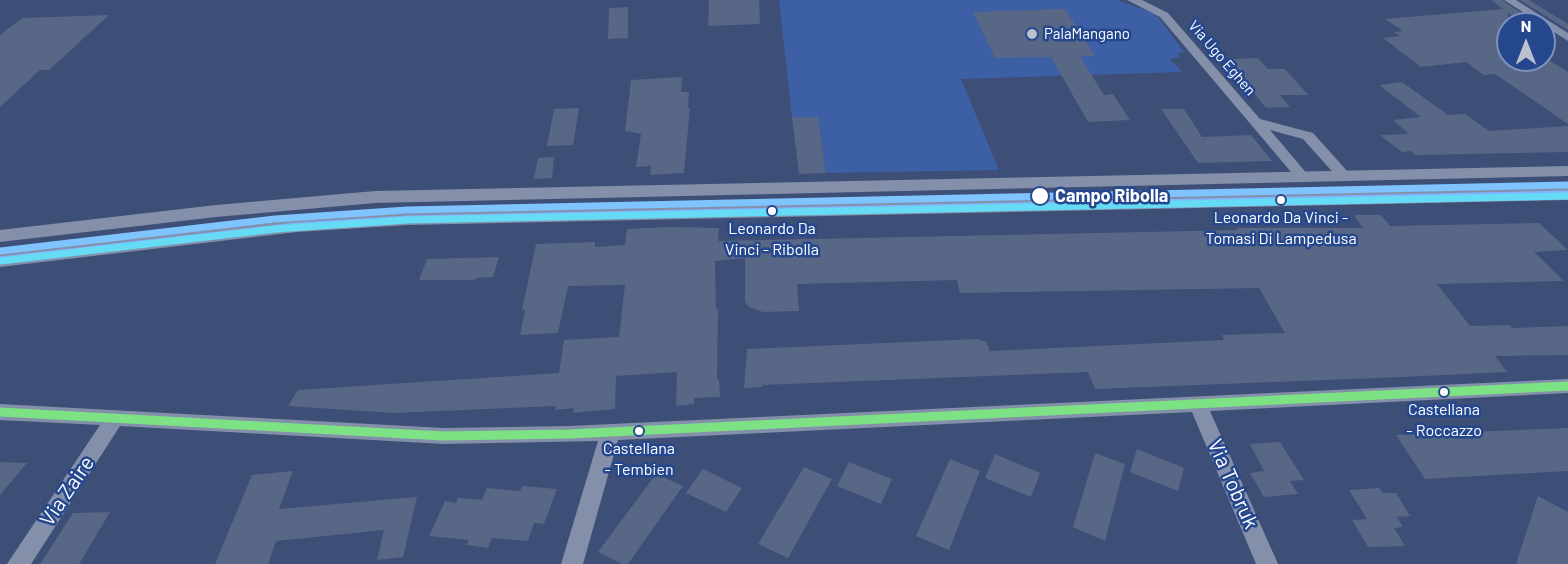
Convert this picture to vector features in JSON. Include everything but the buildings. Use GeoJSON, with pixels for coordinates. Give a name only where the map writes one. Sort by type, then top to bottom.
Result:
{"type":"FeatureCollection","features":[{"type":"Feature","properties":{"kind":"street","name":"Via Ugo Eghen"},"geometry":{"type":"LineString","coordinates":[[1132,0],[1164,15],[1302,176]]}},
{"type":"Feature","properties":{"kind":"street"},"geometry":{"type":"LineString","coordinates":[[1509,0],[1565,33]]}},
{"type":"Feature","properties":{"kind":"street","name":"Via Ugo Eghen"},"geometry":{"type":"LineString","coordinates":[[1256,122],[1308,136],[1344,175]]}},
{"type":"Feature","properties":{"kind":"street"},"geometry":{"type":"LineString","coordinates":[[0,236],[330,200],[441,194],[1568,171]]}},
{"type":"Feature","properties":{"kind":"street"},"geometry":{"type":"LineString","coordinates":[[584,214],[589,191]]}},
{"type":"Feature","properties":{"kind":"street"},"geometry":{"type":"LineString","coordinates":[[0,260],[353,221],[584,214],[1568,194]]}},
{"type":"Feature","properties":{"kind":"street"},"geometry":{"type":"LineString","coordinates":[[0,412],[444,436],[610,433],[1568,386]]}},
{"type":"Feature","properties":{"kind":"street","name":"Via Tobruk"},"geometry":{"type":"LineString","coordinates":[[1198,404],[1268,564]]}},
{"type":"Feature","properties":{"kind":"street","name":"Via Zaire"},"geometry":{"type":"LineString","coordinates":[[18,564],[116,417]]}},
{"type":"Feature","properties":{"kind":"street"},"geometry":{"type":"LineString","coordinates":[[572,564],[610,433]]}},
{"type":"Feature","properties":{"kind":"street"},"geometry":{"type":"LineString","coordinates":[[1254,564],[1268,564]]}},
{"type":"Feature","properties":{"kind":"shaded area"},"geometry":{"type":"Polygon","coordinates":[[[779,0],[1117,0],[1158,17],[1184,52],[1178,53],[1180,57],[1170,59],[1182,72],[961,79],[999,170],[826,173],[818,117],[792,117],[779,0]]]}},
{"type":"Feature","properties":{"kind":"transit line"},"geometry":{"type":"LineString","coordinates":[[0,251],[275,219],[407,210],[1568,185]]}},
{"type":"Feature","properties":{"kind":"transit line"},"geometry":{"type":"LineString","coordinates":[[0,260],[297,226],[408,219],[1568,194]]}},
{"type":"Feature","properties":{"kind":"transit line"},"geometry":{"type":"LineString","coordinates":[[1,261],[276,229],[407,220],[1568,196]]}},
{"type":"Feature","properties":{"kind":"transit line"},"geometry":{"type":"LineString","coordinates":[[0,412],[444,436],[569,434],[1568,386]]}},
{"type":"Feature","properties":{"kind":"place","name":"PalaMangano"},"geometry":{"type":"Point","coordinates":[1032,34]}},
{"type":"Feature","properties":{"kind":"place","name":"Campo Ribolla"},"geometry":{"type":"Point","coordinates":[1040,196]}},
{"type":"Feature","properties":{"kind":"place","name":"Leonardo Da Vinci - Tomasi Di Lampedusa"},"geometry":{"type":"Point","coordinates":[1281,200]}},
{"type":"Feature","properties":{"kind":"place","name":"Leonardo Da Vinci - Ribolla"},"geometry":{"type":"Point","coordinates":[772,211]}},
{"type":"Feature","properties":{"kind":"place","name":"Castellana - Roccazzo"},"geometry":{"type":"Point","coordinates":[1444,392]}},
{"type":"Feature","properties":{"kind":"place","name":"Castellana - Tembien"},"geometry":{"type":"Point","coordinates":[639,431]}}]}
